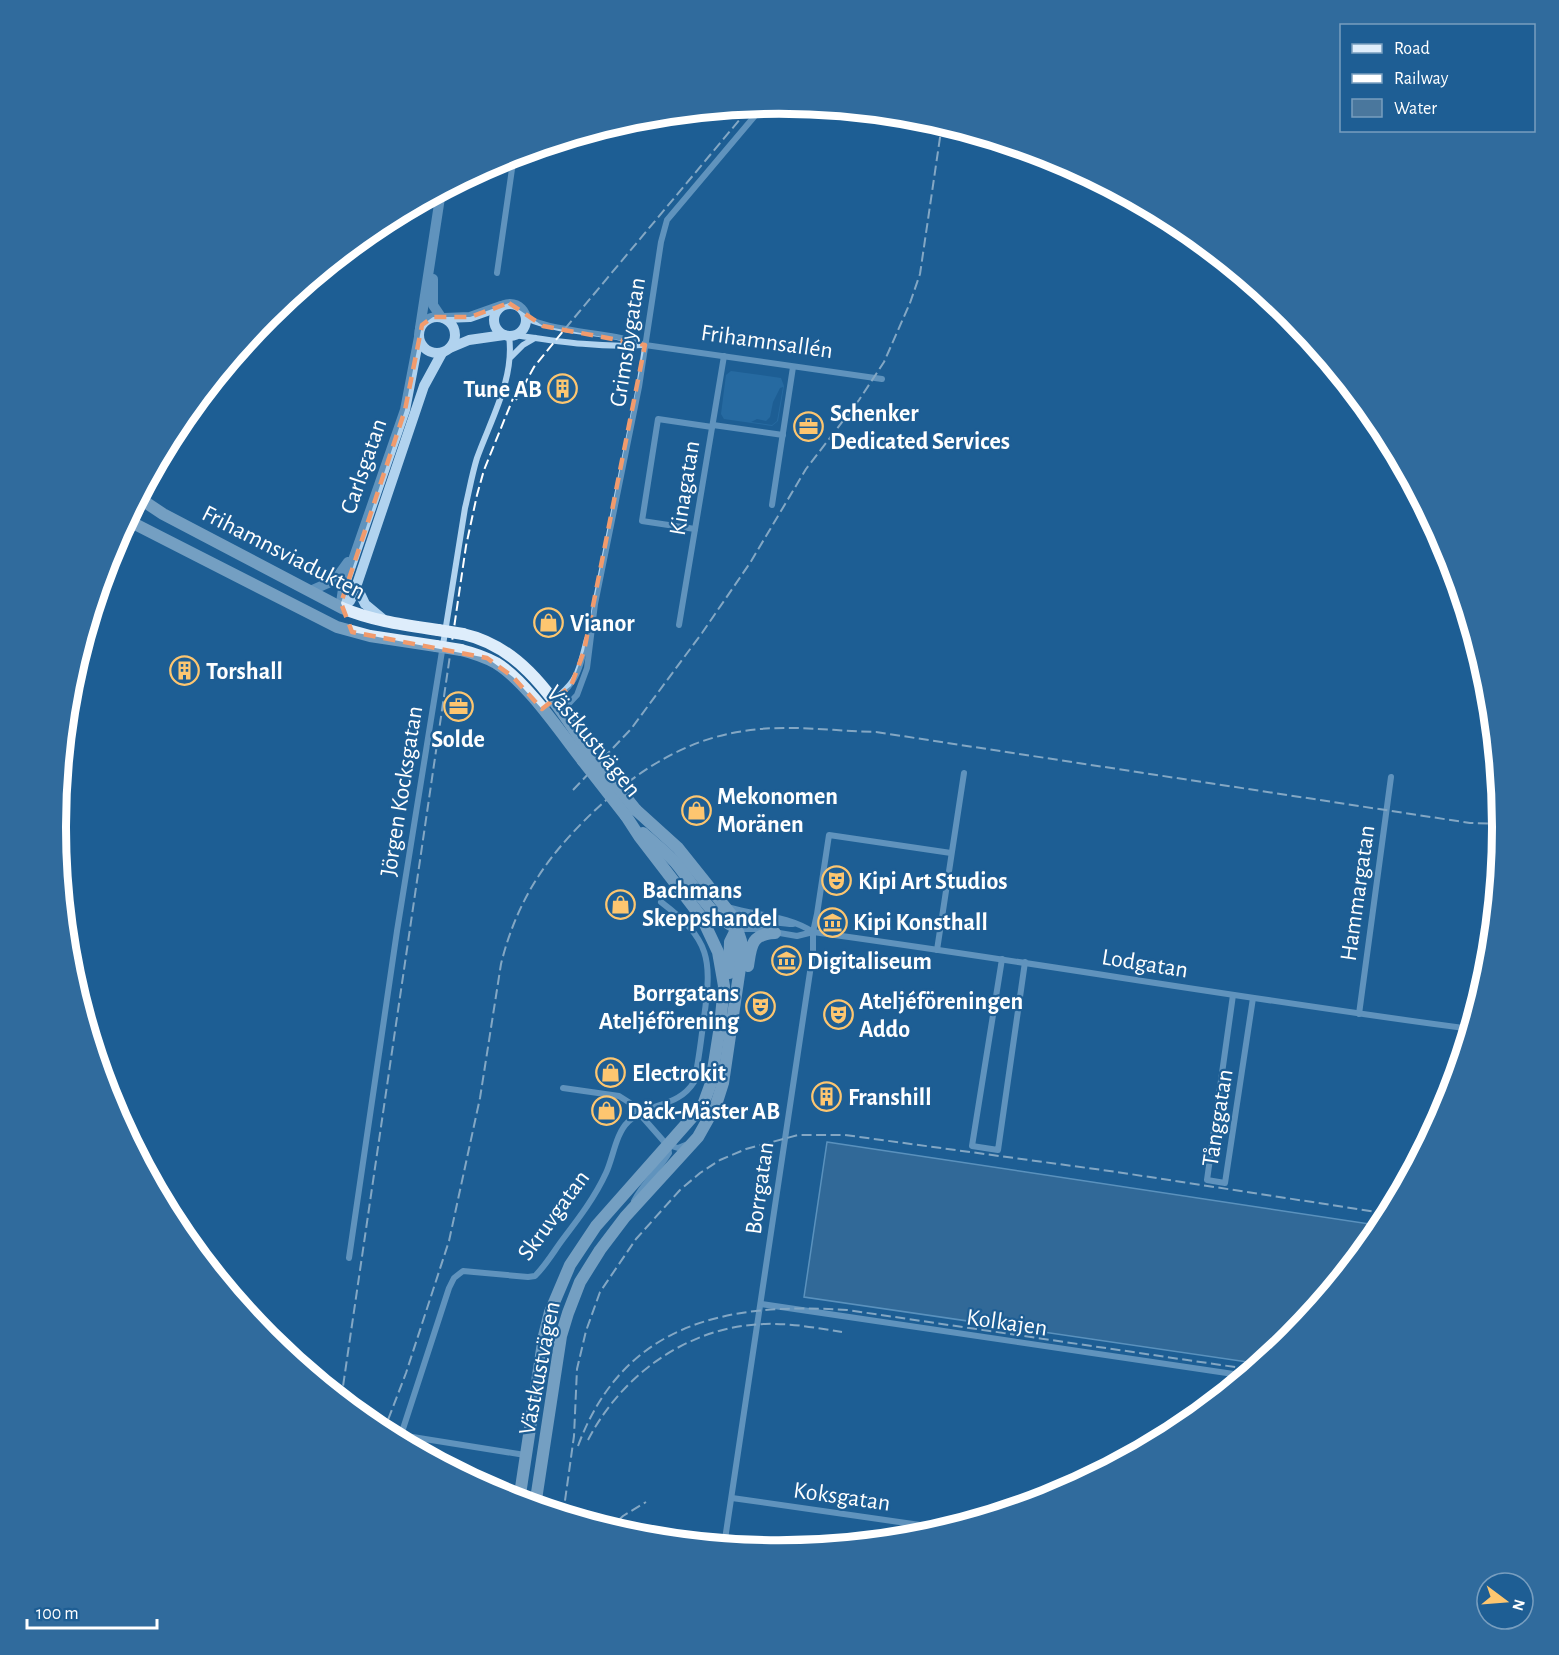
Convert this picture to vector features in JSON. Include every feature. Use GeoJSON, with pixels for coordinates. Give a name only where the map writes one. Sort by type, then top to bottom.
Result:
{"type":"FeatureCollection","features":[{"type":"Feature","properties":{"kind":"main road","name":"Frihamnsviadukten"},"geometry":{"type":"LineString","coordinates":[[145,502],[163,514],[342,608],[364,617],[388,622]]}},
{"type":"Feature","properties":{"kind":"main road","name":"Frihamnsviadukten"},"geometry":{"type":"LineString","coordinates":[[142,507],[163,514]]}},
{"type":"Feature","properties":{"kind":"main road","name":"Frihamnsviadukten"},"geometry":{"type":"LineString","coordinates":[[134,524],[309,614]]}},
{"type":"Feature","properties":{"kind":"main road"},"geometry":{"type":"LineString","coordinates":[[309,614],[330,614],[342,608],[352,632]]}},
{"type":"Feature","properties":{"kind":"main road","name":"Västkustvägen"},"geometry":{"type":"LineString","coordinates":[[309,614],[352,632],[461,650],[487,658],[505,669],[551,714],[631,816],[639,836],[702,918],[714,941],[721,963],[724,986],[720,1026]]}},
{"type":"Feature","properties":{"kind":"main road","name":"Västkustvägen"},"geometry":{"type":"LineString","coordinates":[[388,622],[463,634],[494,644],[515,658],[554,701],[551,714]]}},
{"type":"Feature","properties":{"kind":"main road"},"geometry":{"type":"LineString","coordinates":[[631,816],[675,862],[718,916],[727,924],[737,928]]}},
{"type":"Feature","properties":{"kind":"main road","name":"Västkustvägen"},"geometry":{"type":"LineString","coordinates":[[536,1498],[556,1363],[568,1313],[580,1282],[590,1264],[625,1217],[698,1137],[709,1118],[723,1083],[738,984],[742,949],[732,917],[678,848],[631,816]]}},
{"type":"Feature","properties":{"kind":"main road","name":"Västkustvägen"},"geometry":{"type":"LineString","coordinates":[[520,1492],[544,1336],[560,1286],[580,1247],[596,1226],[694,1116],[708,1095],[729,978],[730,942],[737,928]]}},
{"type":"Feature","properties":{"kind":"main road"},"geometry":{"type":"LineString","coordinates":[[709,1118],[724,1096],[733,1065],[751,947],[762,935],[775,933]]}},
{"type":"Feature","properties":{"kind":"street","name":"Grimsbygatan"},"geometry":{"type":"LineString","coordinates":[[551,714],[577,695],[584,679],[593,618],[639,387],[661,242],[667,220],[756,115]]}},
{"type":"Feature","properties":{"kind":"street"},"geometry":{"type":"LineString","coordinates":[[497,273],[512,166]]}},
{"type":"Feature","properties":{"kind":"street","name":"Carlsgatan"},"geometry":{"type":"LineString","coordinates":[[439,201],[405,410],[343,589],[340,603],[342,608],[350,601],[356,585],[424,386],[446,351]]}},
{"type":"Feature","properties":{"kind":"street","name":"Carlsgatan"},"geometry":{"type":"LineString","coordinates":[[440,201],[432,296],[433,305],[442,317]]}},
{"type":"Feature","properties":{"kind":"street"},"geometry":{"type":"LineString","coordinates":[[442,317],[453,325],[454,341],[446,351],[428,351],[421,343],[419,333],[429,318],[442,317],[471,317],[509,303],[523,309],[526,318],[523,329],[509,335],[496,328],[494,323],[497,310],[501,306]]}},
{"type":"Feature","properties":{"kind":"street","name":"Frihamnsallén"},"geometry":{"type":"LineString","coordinates":[[526,318],[543,326],[626,337],[645,345]]}},
{"type":"Feature","properties":{"kind":"street","name":"Frihamnsallén"},"geometry":{"type":"LineString","coordinates":[[446,351],[469,340],[486,336],[509,335],[624,346],[645,345],[882,379]]}},
{"type":"Feature","properties":{"kind":"street","name":"Jörgen Kocksgatan"},"geometry":{"type":"LineString","coordinates":[[349,1258],[397,931],[465,508],[476,461],[500,399],[510,357],[509,335]]}},
{"type":"Feature","properties":{"kind":"street"},"geometry":{"type":"LineString","coordinates":[[510,357],[535,338]]}},
{"type":"Feature","properties":{"kind":"street","name":"Kinagatan"},"geometry":{"type":"LineString","coordinates":[[679,625],[724,356]]}},
{"type":"Feature","properties":{"kind":"street"},"geometry":{"type":"LineString","coordinates":[[772,505],[793,367]]}},
{"type":"Feature","properties":{"kind":"street"},"geometry":{"type":"LineString","coordinates":[[695,529],[642,521],[658,419],[783,435]]}},
{"type":"Feature","properties":{"kind":"street"},"geometry":{"type":"LineString","coordinates":[[313,591],[334,580],[357,546]]}},
{"type":"Feature","properties":{"kind":"street"},"geometry":{"type":"LineString","coordinates":[[356,585],[364,604],[388,622]]}},
{"type":"Feature","properties":{"kind":"street","name":"Grimsbygatan"},"geometry":{"type":"LineString","coordinates":[[554,701],[575,680],[593,618]]}},
{"type":"Feature","properties":{"kind":"street"},"geometry":{"type":"LineString","coordinates":[[937,950],[964,773]]}},
{"type":"Feature","properties":{"kind":"street","name":"Hammargatan"},"geometry":{"type":"LineString","coordinates":[[1359,1014],[1391,777]]}},
{"type":"Feature","properties":{"kind":"street","name":"Borrgatan"},"geometry":{"type":"LineString","coordinates":[[725,1538],[829,835],[951,853]]}},
{"type":"Feature","properties":{"kind":"street"},"geometry":{"type":"LineString","coordinates":[[639,1114],[678,1099],[694,1082],[708,987],[709,970],[700,941],[682,918],[662,902]]}},
{"type":"Feature","properties":{"kind":"street","name":"Lodgatan"},"geometry":{"type":"LineString","coordinates":[[724,905],[799,923],[813,932]]}},
{"type":"Feature","properties":{"kind":"street"},"geometry":{"type":"LineString","coordinates":[[737,928],[754,920],[799,923]]}},
{"type":"Feature","properties":{"kind":"street","name":"Lodgatan"},"geometry":{"type":"LineString","coordinates":[[737,928],[796,936],[813,932],[1464,1028]]}},
{"type":"Feature","properties":{"kind":"street"},"geometry":{"type":"LineString","coordinates":[[1002,959],[972,1146],[998,1150],[1025,962]]}},
{"type":"Feature","properties":{"kind":"street","name":"Tånggatan"},"geometry":{"type":"LineString","coordinates":[[1233,995],[1207,1180],[1225,1183],[1253,998]]}},
{"type":"Feature","properties":{"kind":"street"},"geometry":{"type":"LineString","coordinates":[[562,1088],[619,1096],[630,1103],[668,1145],[678,1148],[690,1144]]}},
{"type":"Feature","properties":{"kind":"street","name":"Skruvgatan"},"geometry":{"type":"LineString","coordinates":[[402,1432],[454,1278],[463,1271],[535,1276],[591,1200],[606,1173],[627,1122],[639,1114]]}},
{"type":"Feature","properties":{"kind":"street"},"geometry":{"type":"LineString","coordinates":[[625,1217],[644,1185],[669,1153],[668,1145]]}},
{"type":"Feature","properties":{"kind":"street","name":"Kolkajen"},"geometry":{"type":"LineString","coordinates":[[761,1304],[1238,1374]]}},
{"type":"Feature","properties":{"kind":"street"},"geometry":{"type":"LineString","coordinates":[[415,1440],[525,1455]]}},
{"type":"Feature","properties":{"kind":"street","name":"Koksgatan"},"geometry":{"type":"LineString","coordinates":[[732,1498],[925,1526]]}},
{"type":"Feature","properties":{"kind":"highlighted area"},"geometry":{"type":"Polygon","coordinates":[[[509,303],[543,326],[645,345],[584,651],[571,686],[542,709],[513,677],[487,658],[352,632],[341,603],[405,410],[422,325],[433,317],[470,317],[509,303]]]}},
{"type":"Feature","properties":{"kind":"shaded area"},"geometry":{"type":"Polygon","coordinates":[[[731,371],[781,378],[784,386],[778,421],[772,426],[724,419],[721,414],[726,375],[731,371]],[[783,387],[780,388],[773,402],[770,417],[766,421],[757,419],[751,422],[772,425],[777,421],[783,387]]]}},
{"type":"Feature","properties":{"kind":"water"},"geometry":{"type":"Polygon","coordinates":[[[827,1142],[1373,1224],[1316,1298],[1251,1363],[804,1297],[827,1142]]]}},
{"type":"Feature","properties":{"kind":"railway"},"geometry":{"type":"LineString","coordinates":[[516,400],[534,367],[743,116]]}},
{"type":"Feature","properties":{"kind":"railway"},"geometry":{"type":"LineString","coordinates":[[573,790],[631,729],[702,633],[750,563],[806,469],[859,400],[884,362],[920,274],[941,133]]}},
{"type":"Feature","properties":{"kind":"railway"},"geometry":{"type":"LineString","coordinates":[[342,1392],[466,546],[484,470],[516,391]]}},
{"type":"Feature","properties":{"kind":"railway"},"geometry":{"type":"LineString","coordinates":[[387,1423],[406,1373],[449,1241],[480,1098],[501,964],[517,916],[539,875],[568,837],[620,789],[669,756],[705,740],[760,729],[793,728],[876,732],[1470,823],[1493,824]]}},
{"type":"Feature","properties":{"kind":"railway"},"geometry":{"type":"LineString","coordinates":[[564,1507],[574,1436],[577,1369],[586,1331],[600,1292],[636,1239],[680,1190],[720,1160],[746,1149],[798,1135],[845,1135],[1117,1172],[1380,1212]]}},
{"type":"Feature","properties":{"kind":"railway"},"geometry":{"type":"LineString","coordinates":[[578,1446],[598,1404],[623,1371],[652,1346],[685,1328],[722,1317],[761,1310],[803,1308],[847,1310],[1245,1368]]}},
{"type":"Feature","properties":{"kind":"railway"},"geometry":{"type":"LineString","coordinates":[[588,1440],[602,1416],[619,1394],[661,1358],[685,1344],[737,1327],[765,1324],[794,1325],[842,1332]]}},
{"type":"Feature","properties":{"kind":"railway"},"geometry":{"type":"LineString","coordinates":[[617,1522],[646,1502]]}},
{"type":"Feature","properties":{"kind":"place","name":"Tune AB"},"geometry":{"type":"Point","coordinates":[563,389]}},
{"type":"Feature","properties":{"kind":"place","name":"Schenker Dedicated Services"},"geometry":{"type":"Point","coordinates":[809,427]}},
{"type":"Feature","properties":{"kind":"place","name":"Vianor"},"geometry":{"type":"Point","coordinates":[549,623]}},
{"type":"Feature","properties":{"kind":"place","name":"Torshall"},"geometry":{"type":"Point","coordinates":[185,671]}},
{"type":"Feature","properties":{"kind":"place","name":"Solde"},"geometry":{"type":"Point","coordinates":[458,706]}},
{"type":"Feature","properties":{"kind":"place","name":"Mekonomen Moränen"},"geometry":{"type":"Point","coordinates":[696,810]}},
{"type":"Feature","properties":{"kind":"place","name":"Kipi Art Studios"},"geometry":{"type":"Point","coordinates":[837,881]}},
{"type":"Feature","properties":{"kind":"place","name":"Bachmans Skeppshandel"},"geometry":{"type":"Point","coordinates":[621,904]}},
{"type":"Feature","properties":{"kind":"place","name":"Kipi Konsthall"},"geometry":{"type":"Point","coordinates":[832,922]}},
{"type":"Feature","properties":{"kind":"place","name":"Digitaliseum"},"geometry":{"type":"Point","coordinates":[786,961]}},
{"type":"Feature","properties":{"kind":"place","name":"Borrgatans Ateljéförening"},"geometry":{"type":"Point","coordinates":[760,1007]}},
{"type":"Feature","properties":{"kind":"place","name":"Ateljéföreningen Addo"},"geometry":{"type":"Point","coordinates":[838,1015]}},
{"type":"Feature","properties":{"kind":"place","name":"Electrokit"},"geometry":{"type":"Point","coordinates":[611,1073]}},
{"type":"Feature","properties":{"kind":"place","name":"Franshill"},"geometry":{"type":"Point","coordinates":[827,1097]}},
{"type":"Feature","properties":{"kind":"place","name":"Däck-Mäster AB"},"geometry":{"type":"Point","coordinates":[606,1111]}}]}
